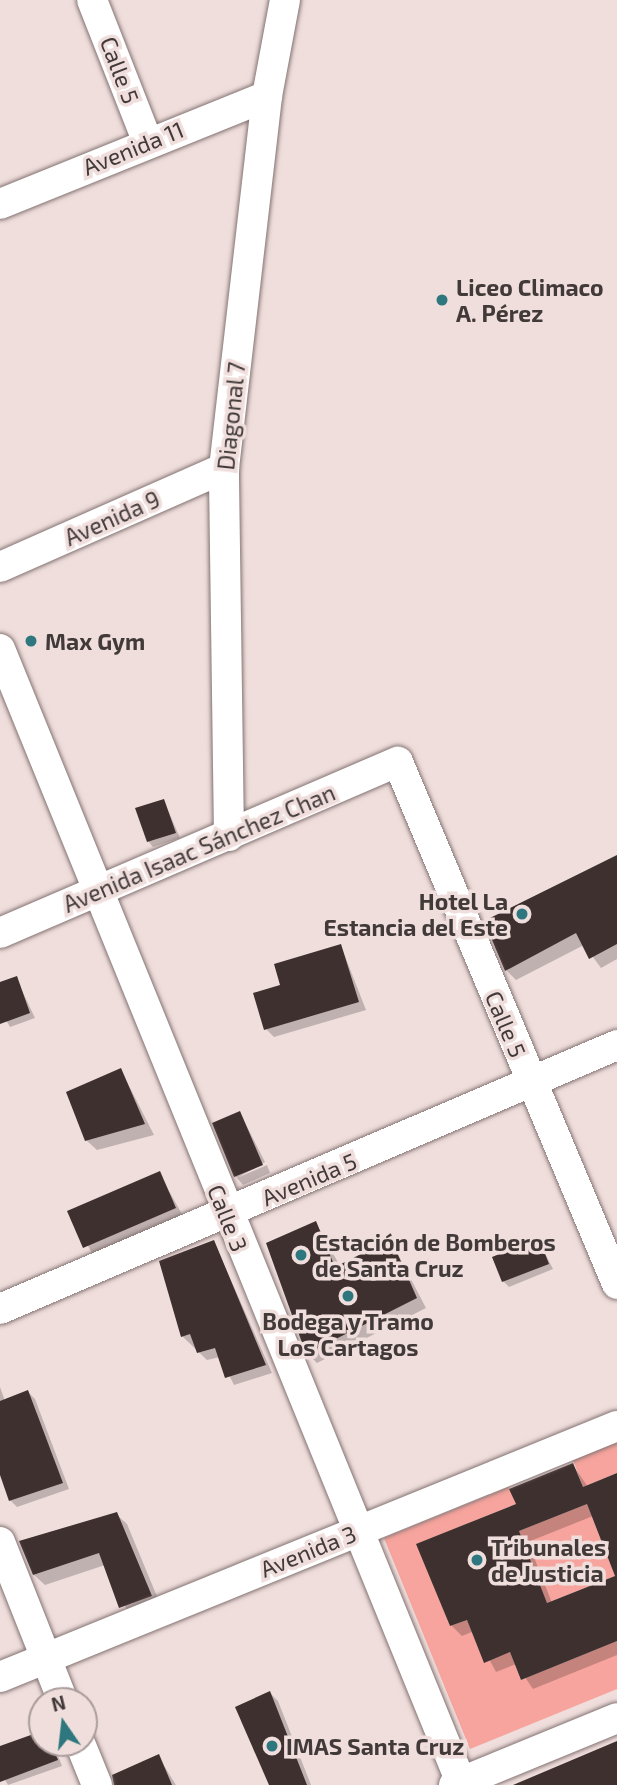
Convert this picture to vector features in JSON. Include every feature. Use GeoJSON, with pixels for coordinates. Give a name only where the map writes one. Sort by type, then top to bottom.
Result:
{"type":"FeatureCollection","features":[{"type":"Feature","properties":{"kind":"street","name":"Calle 5"},"geometry":{"type":"LineString","coordinates":[[92,0],[147,140]]}},
{"type":"Feature","properties":{"kind":"street","name":"Diagonal 7"},"geometry":{"type":"LineString","coordinates":[[229,836],[224,468],[267,96],[285,0]]}},
{"type":"Feature","properties":{"kind":"street","name":"Avenida 11"},"geometry":{"type":"LineString","coordinates":[[0,204],[147,140],[267,96]]}},
{"type":"Feature","properties":{"kind":"street","name":"Avenida 9"},"geometry":{"type":"LineString","coordinates":[[0,567],[224,468]]}},
{"type":"Feature","properties":{"kind":"street","name":"Calle 3"},"geometry":{"type":"LineString","coordinates":[[0,649],[100,891],[226,1215],[459,1784]]}},
{"type":"Feature","properties":{"kind":"street","name":"Calle 5"},"geometry":{"type":"LineString","coordinates":[[398,762],[617,1284]]}},
{"type":"Feature","properties":{"kind":"street","name":"Avenida Isaac Sánchez Chan"},"geometry":{"type":"LineString","coordinates":[[0,933],[398,762]]}},
{"type":"Feature","properties":{"kind":"street","name":"Avenida 5"},"geometry":{"type":"LineString","coordinates":[[0,1309],[226,1215],[617,1045]]}},
{"type":"Feature","properties":{"kind":"street","name":"Avenida 3"},"geometry":{"type":"LineString","coordinates":[[0,1677],[617,1426]]}},
{"type":"Feature","properties":{"kind":"street"},"geometry":{"type":"LineString","coordinates":[[0,1542],[57,1687]]}},
{"type":"Feature","properties":{"kind":"street"},"geometry":{"type":"LineString","coordinates":[[459,1784],[617,1718]]}},
{"type":"Feature","properties":{"kind":"street"},"geometry":{"type":"LineString","coordinates":[[86,1757],[97,1785]]}},
{"type":"Feature","properties":{"kind":"shaded area"},"geometry":{"type":"Polygon","coordinates":[[[617,1442],[617,1473],[583,1487],[573,1460],[617,1442]]]}},
{"type":"Feature","properties":{"kind":"shaded area"},"geometry":{"type":"Polygon","coordinates":[[[509,1487],[516,1504],[417,1544],[450,1626],[467,1620],[484,1662],[510,1652],[521,1680],[617,1641],[617,1689],[470,1749],[384,1538],[509,1487]]]}},
{"type":"Feature","properties":{"kind":"shaded area"},"geometry":{"type":"Polygon","coordinates":[[[587,1504],[615,1576],[547,1603],[519,1531],[587,1504]]]}},
{"type":"Feature","properties":{"kind":"building"},"geometry":{"type":"Polygon","coordinates":[[[164,799],[176,833],[147,842],[135,808],[164,799]]]}},
{"type":"Feature","properties":{"kind":"building","name":"Hotel La Estancia del Este"},"geometry":{"type":"Polygon","coordinates":[[[617,855],[617,944],[589,959],[576,933],[505,971],[484,921],[617,855]]]}},
{"type":"Feature","properties":{"kind":"building"},"geometry":{"type":"Polygon","coordinates":[[[341,944],[359,1002],[264,1030],[253,993],[280,985],[274,964],[341,944]]]}},
{"type":"Feature","properties":{"kind":"building"},"geometry":{"type":"Polygon","coordinates":[[[17,976],[30,1013],[0,1024],[0,982],[17,976]]]}},
{"type":"Feature","properties":{"kind":"building"},"geometry":{"type":"Polygon","coordinates":[[[121,1068],[145,1124],[85,1141],[66,1092],[121,1068]]]}},
{"type":"Feature","properties":{"kind":"building"},"geometry":{"type":"Polygon","coordinates":[[[240,1111],[263,1165],[234,1177],[212,1123],[240,1111]]]}},
{"type":"Feature","properties":{"kind":"building"},"geometry":{"type":"Polygon","coordinates":[[[160,1171],[176,1208],[83,1248],[67,1211],[160,1171]]]}},
{"type":"Feature","properties":{"kind":"building","name":"Bodega y Tramo Los Cartagos"},"geometry":{"type":"Polygon","coordinates":[[[316,1221],[335,1267],[391,1239],[417,1298],[306,1354],[266,1243],[316,1221]]]}},
{"type":"Feature","properties":{"kind":"building"},"geometry":{"type":"Polygon","coordinates":[[[539,1238],[549,1264],[502,1282],[492,1257],[539,1238]]]}},
{"type":"Feature","properties":{"kind":"building"},"geometry":{"type":"Polygon","coordinates":[[[214,1240],[266,1365],[225,1378],[215,1348],[197,1353],[190,1334],[181,1337],[159,1261],[214,1240]]]}},
{"type":"Feature","properties":{"kind":"building"},"geometry":{"type":"Polygon","coordinates":[[[28,1390],[63,1483],[9,1501],[0,1475],[0,1401],[28,1390]]]}},
{"type":"Feature","properties":{"kind":"building","name":"Tribunales de Justicia"},"geometry":{"type":"Polygon","coordinates":[[[573,1463],[583,1487],[617,1473],[617,1641],[521,1680],[510,1652],[484,1663],[467,1620],[450,1626],[416,1544],[516,1504],[509,1489],[573,1463]],[[587,1504],[519,1531],[547,1603],[615,1576],[587,1504]]]}},
{"type":"Feature","properties":{"kind":"building"},"geometry":{"type":"Polygon","coordinates":[[[117,1512],[152,1596],[119,1608],[99,1553],[33,1575],[19,1541],[117,1512]]]}},
{"type":"Feature","properties":{"kind":"building","name":"IMAS Santa Cruz"},"geometry":{"type":"Polygon","coordinates":[[[270,1691],[307,1785],[269,1785],[235,1707],[270,1691]]]}},
{"type":"Feature","properties":{"kind":"building"},"geometry":{"type":"Polygon","coordinates":[[[28,1736],[28,1757],[57,1757],[58,1760],[0,1782],[0,1746],[28,1736]]]}},
{"type":"Feature","properties":{"kind":"building"},"geometry":{"type":"Polygon","coordinates":[[[617,1741],[617,1785],[513,1785],[617,1741]]]}},
{"type":"Feature","properties":{"kind":"building"},"geometry":{"type":"Polygon","coordinates":[[[159,1754],[172,1785],[114,1785],[112,1775],[159,1754]]]}},
{"type":"Feature","properties":{"kind":"place","name":"Liceo Climaco A. Pérez"},"geometry":{"type":"Point","coordinates":[442,300]}},
{"type":"Feature","properties":{"kind":"place","name":"Max Gym"},"geometry":{"type":"Point","coordinates":[31,641]}},
{"type":"Feature","properties":{"kind":"place","name":"Hotel La Estancia del Este"},"geometry":{"type":"Point","coordinates":[522,914]}},
{"type":"Feature","properties":{"kind":"place","name":"Estación de Bomberos de Santa Cruz"},"geometry":{"type":"Point","coordinates":[301,1255]}},
{"type":"Feature","properties":{"kind":"place","name":"Bodega y Tramo Los Cartagos"},"geometry":{"type":"Point","coordinates":[348,1296]}},
{"type":"Feature","properties":{"kind":"place","name":"Tribunales de Justicia"},"geometry":{"type":"Point","coordinates":[477,1560]}},
{"type":"Feature","properties":{"kind":"place","name":"IMAS Santa Cruz"},"geometry":{"type":"Point","coordinates":[272,1746]}}]}
